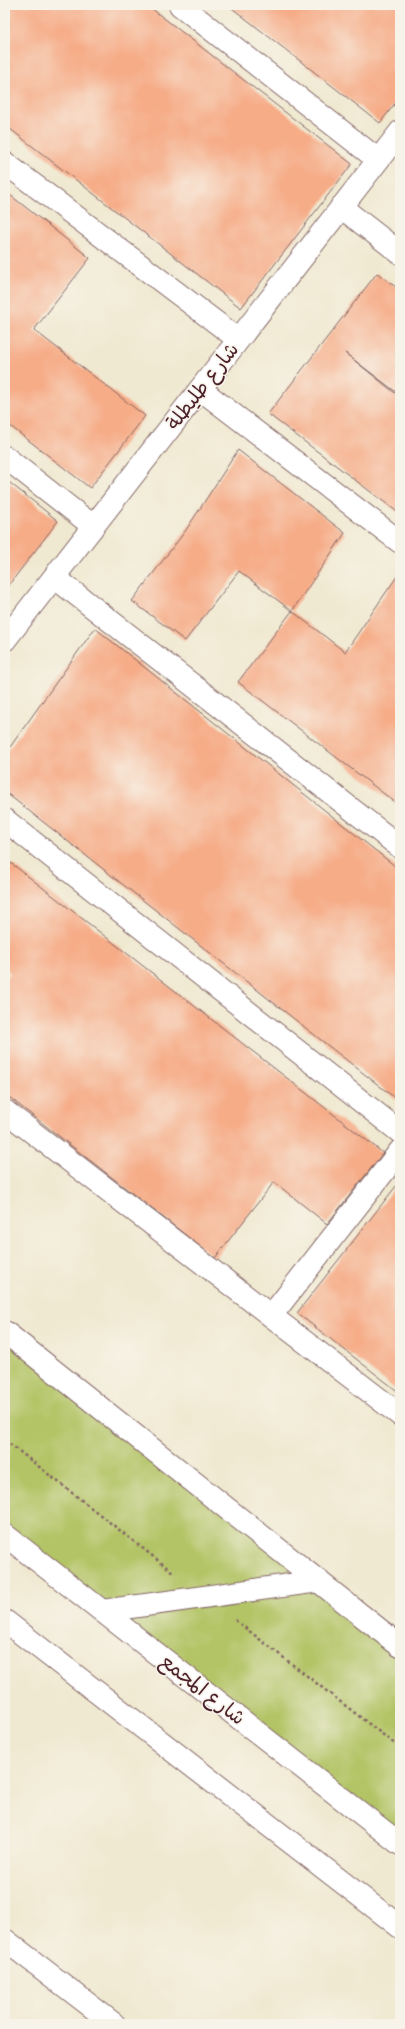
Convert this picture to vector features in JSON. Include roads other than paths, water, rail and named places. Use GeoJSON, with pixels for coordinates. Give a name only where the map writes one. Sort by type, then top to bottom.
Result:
{"type":"FeatureCollection","features":[{"type":"Feature","properties":{"kind":"street"},"geometry":{"type":"LineString","coordinates":[[180,5],[377,159]]}},
{"type":"Feature","properties":{"kind":"street","name":"شارع طليطلة"},"geometry":{"type":"LineString","coordinates":[[5,640],[377,159],[400,132]]}},
{"type":"Feature","properties":{"kind":"street"},"geometry":{"type":"LineString","coordinates":[[5,163],[238,339]]}},
{"type":"Feature","properties":{"kind":"street"},"geometry":{"type":"LineString","coordinates":[[341,207],[400,254]]}},
{"type":"Feature","properties":{"kind":"street"},"geometry":{"type":"LineString","coordinates":[[200,389],[400,542]]}},
{"type":"Feature","properties":{"kind":"street"},"geometry":{"type":"LineString","coordinates":[[5,457],[93,526]]}},
{"type":"Feature","properties":{"kind":"street"},"geometry":{"type":"LineString","coordinates":[[54,577],[400,847]]}},
{"type":"Feature","properties":{"kind":"street"},"geometry":{"type":"LineString","coordinates":[[5,820],[400,1132]]}},
{"type":"Feature","properties":{"kind":"street"},"geometry":{"type":"LineString","coordinates":[[5,1111],[400,1415]]}},
{"type":"Feature","properties":{"kind":"street"},"geometry":{"type":"LineString","coordinates":[[271,1316],[400,1150]]}},
{"type":"Feature","properties":{"kind":"street"},"geometry":{"type":"LineString","coordinates":[[5,1332],[400,1646]]}},
{"type":"Feature","properties":{"kind":"street","name":"شارع المجمع"},"geometry":{"type":"LineString","coordinates":[[5,1535],[400,1844]]}},
{"type":"Feature","properties":{"kind":"street"},"geometry":{"type":"LineString","coordinates":[[102,1611],[319,1581]]}},
{"type":"Feature","properties":{"kind":"street"},"geometry":{"type":"LineString","coordinates":[[5,1621],[400,1927]]}},
{"type":"Feature","properties":{"kind":"street"},"geometry":{"type":"LineString","coordinates":[[5,1940],[114,2024]]}}]}
